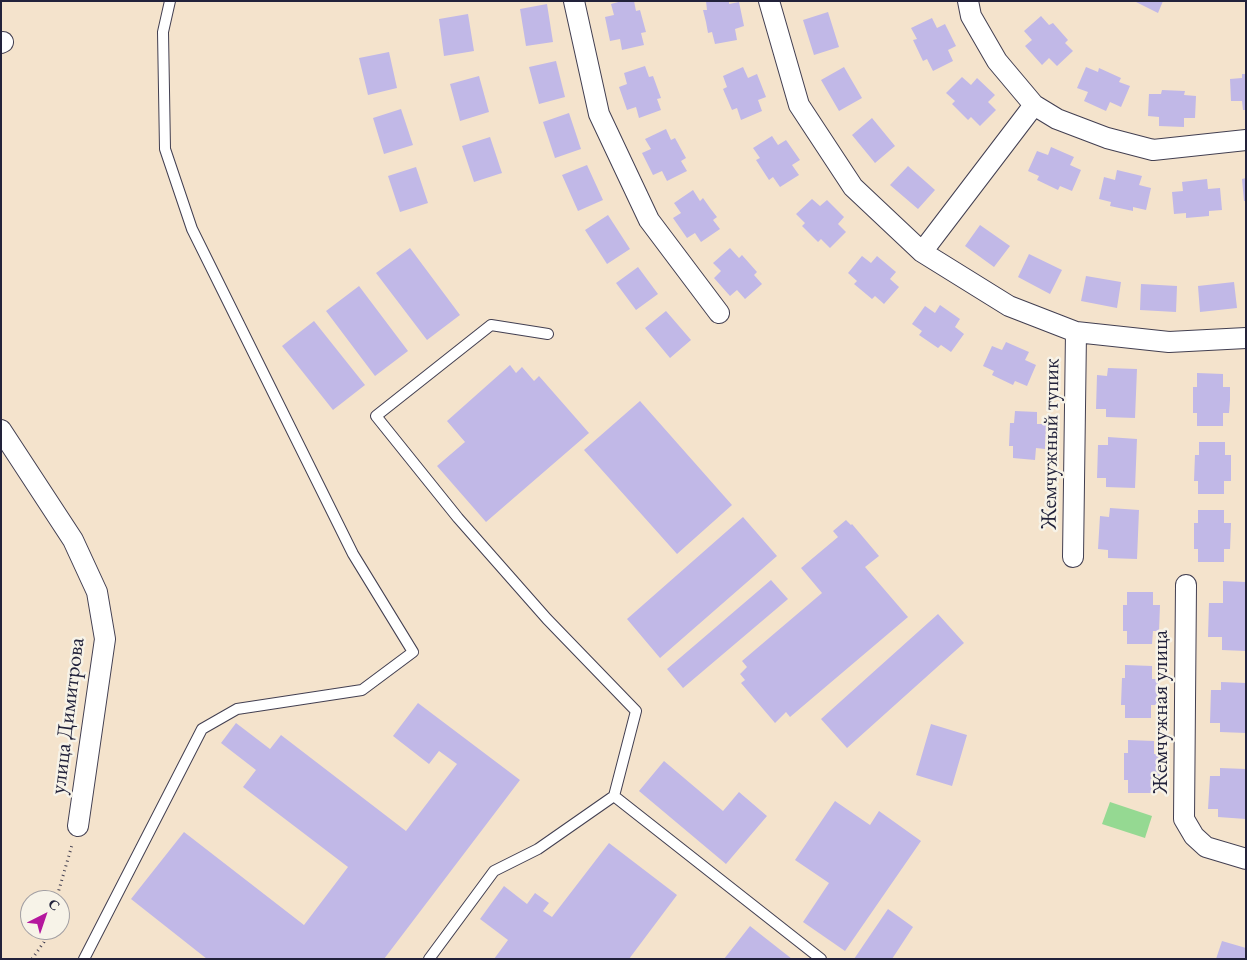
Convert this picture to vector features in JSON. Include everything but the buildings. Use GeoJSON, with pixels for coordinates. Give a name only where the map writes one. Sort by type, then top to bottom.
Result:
{"type":"FeatureCollection","features":[{"type":"Feature","properties":{"kind":"street"},"geometry":{"type":"LineString","coordinates":[[574,1],[600,114],[648,220],[719,313]]}},
{"type":"Feature","properties":{"kind":"street"},"geometry":{"type":"LineString","coordinates":[[769,1],[799,105],[853,187],[922,252],[1009,306],[1076,332],[1169,342],[1246,338]]}},
{"type":"Feature","properties":{"kind":"street"},"geometry":{"type":"LineString","coordinates":[[968,1],[971,16],[997,61],[1034,105],[1057,119],[1107,138],[1153,150],[1246,140]]}},
{"type":"Feature","properties":{"kind":"street"},"geometry":{"type":"LineString","coordinates":[[922,252],[1034,105]]}},
{"type":"Feature","properties":{"kind":"street","name":"Жемчужный тупик"},"geometry":{"type":"LineString","coordinates":[[1073,557],[1076,332]]}},
{"type":"Feature","properties":{"kind":"street","name":"улица Димитрова"},"geometry":{"type":"LineString","coordinates":[[1,430],[73,540],[97,592],[105,639],[78,826]]}},
{"type":"Feature","properties":{"kind":"street","name":"Жемчужная улица"},"geometry":{"type":"LineString","coordinates":[[1186,585],[1184,819],[1194,836],[1206,847],[1246,859]]}},
{"type":"Feature","properties":{"kind":"lane"},"geometry":{"type":"LineString","coordinates":[[84,959],[202,729],[237,709],[362,690],[413,652],[352,554],[192,229],[166,150],[163,32],[170,1]]}},
{"type":"Feature","properties":{"kind":"lane"},"geometry":{"type":"LineString","coordinates":[[429,959],[494,871],[538,849],[614,796],[636,711],[548,619],[465,525],[376,416],[490,325],[548,334]]}},
{"type":"Feature","properties":{"kind":"lane"},"geometry":{"type":"LineString","coordinates":[[614,796],[821,959]]}},
{"type":"Feature","properties":{"kind":"path"},"geometry":{"type":"LineString","coordinates":[[59,890],[78,826]]}},
{"type":"Feature","properties":{"kind":"path"},"geometry":{"type":"LineString","coordinates":[[32,959],[45,940]]}},
{"type":"Feature","properties":{"kind":"green space"},"geometry":{"type":"Polygon","coordinates":[[[1110,802],[1152,816],[1145,838],[1102,824],[1110,802]]]}}]}
